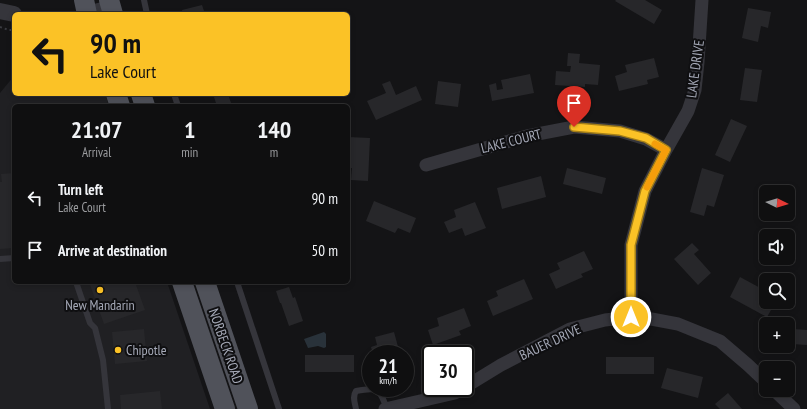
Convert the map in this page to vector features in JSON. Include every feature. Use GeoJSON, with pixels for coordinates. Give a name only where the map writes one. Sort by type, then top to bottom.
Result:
{"type":"FeatureCollection","features":[{"type":"Feature","properties":{"kind":"main road"},"geometry":{"type":"LineString","coordinates":[[84,0],[87,12]]}},
{"type":"Feature","properties":{"kind":"main road","name":"NORBECK ROAD"},"geometry":{"type":"LineString","coordinates":[[183,284],[225,409]]}},
{"type":"Feature","properties":{"kind":"main road","name":"NORBECK ROAD"},"geometry":{"type":"LineString","coordinates":[[206,284],[248,409]]}},
{"type":"Feature","properties":{"kind":"street","name":"LAKE DRIVE"},"geometry":{"type":"LineString","coordinates":[[631,317],[631,245],[645,191],[688,112],[695,90],[702,0]]}},
{"type":"Feature","properties":{"kind":"street"},"geometry":{"type":"LineString","coordinates":[[94,12],[111,7]]}},
{"type":"Feature","properties":{"kind":"street"},"geometry":{"type":"LineString","coordinates":[[0,11],[12,14]]}},
{"type":"Feature","properties":{"kind":"street","name":"LAKE COURT"},"geometry":{"type":"LineString","coordinates":[[426,164],[527,136],[574,127],[620,131],[646,138],[666,150]]}},
{"type":"Feature","properties":{"kind":"street","name":"BAUER DRIVE"},"geometry":{"type":"LineString","coordinates":[[474,381],[501,365],[570,329],[605,320],[631,317],[646,318],[678,324],[720,341],[759,375]]}},
{"type":"Feature","properties":{"kind":"street","name":"BAUER DRIVE"},"geometry":{"type":"LineString","coordinates":[[386,409],[431,397]]}},
{"type":"Feature","properties":{"kind":"street","name":"BAUER DRIVE"},"geometry":{"type":"LineString","coordinates":[[420,409],[445,397]]}},
{"type":"Feature","properties":{"kind":"street"},"geometry":{"type":"LineString","coordinates":[[781,397],[794,409]]}},
{"type":"Feature","properties":{"kind":"lane"},"geometry":{"type":"LineString","coordinates":[[144,0],[147,12]]}},
{"type":"Feature","properties":{"kind":"lane"},"geometry":{"type":"LineString","coordinates":[[0,259],[12,258]]}},
{"type":"Feature","properties":{"kind":"lane"},"geometry":{"type":"LineString","coordinates":[[77,284],[90,323],[95,328],[103,360],[108,409]]}},
{"type":"Feature","properties":{"kind":"lane"},"geometry":{"type":"LineString","coordinates":[[238,284],[279,409]]}},
{"type":"Feature","properties":{"kind":"lane"},"geometry":{"type":"LineString","coordinates":[[356,409],[354,395],[356,391],[369,389],[381,393],[386,409]]}},
{"type":"Feature","properties":{"kind":"path"},"geometry":{"type":"LineString","coordinates":[[0,27],[12,30]]}},
{"type":"Feature","properties":{"kind":"shaded area"},"geometry":{"type":"Polygon","coordinates":[[[12,78],[12,96],[106,96],[108,104],[12,104],[12,284],[168,284],[210,409],[0,409],[0,93],[12,78]]]}},
{"type":"Feature","properties":{"kind":"shaded area"},"geometry":{"type":"Polygon","coordinates":[[[324,332],[326,334],[326,347],[324,348],[318,346],[308,348],[304,339],[324,332]]]}},
{"type":"Feature","properties":{"kind":"building"},"geometry":{"type":"Polygon","coordinates":[[[645,0],[662,10],[654,24],[615,1],[645,0]]]}},
{"type":"Feature","properties":{"kind":"building"},"geometry":{"type":"Polygon","coordinates":[[[202,5],[204,12],[182,12],[182,10],[202,5]]]}},
{"type":"Feature","properties":{"kind":"building"},"geometry":{"type":"Polygon","coordinates":[[[748,8],[771,12],[768,28],[761,26],[758,42],[742,38],[748,8]]]}},
{"type":"Feature","properties":{"kind":"building"},"geometry":{"type":"Polygon","coordinates":[[[568,53],[580,54],[579,63],[600,65],[598,85],[585,84],[585,87],[555,85],[556,71],[570,72],[571,66],[567,66],[568,53]]]}},
{"type":"Feature","properties":{"kind":"building"},"geometry":{"type":"Polygon","coordinates":[[[654,58],[659,77],[647,80],[648,84],[619,91],[615,76],[627,72],[625,65],[654,58]]]}},
{"type":"Feature","properties":{"kind":"building"},"geometry":{"type":"Polygon","coordinates":[[[745,68],[762,70],[757,102],[740,100],[745,68]]]}},
{"type":"Feature","properties":{"kind":"building"},"geometry":{"type":"Polygon","coordinates":[[[530,74],[534,93],[492,101],[489,85],[496,83],[497,90],[503,89],[501,80],[530,74]]]}},
{"type":"Feature","properties":{"kind":"building"},"geometry":{"type":"Polygon","coordinates":[[[390,81],[396,95],[416,86],[422,100],[376,120],[367,101],[386,93],[382,84],[390,81]]]}},
{"type":"Feature","properties":{"kind":"building"},"geometry":{"type":"Polygon","coordinates":[[[438,81],[461,84],[458,107],[435,104],[438,81]]]}},
{"type":"Feature","properties":{"kind":"building"},"geometry":{"type":"Polygon","coordinates":[[[214,96],[229,96],[231,103],[228,104],[216,104],[214,96]]]}},
{"type":"Feature","properties":{"kind":"building"},"geometry":{"type":"Polygon","coordinates":[[[731,119],[747,126],[730,162],[715,155],[731,119]]]}},
{"type":"Feature","properties":{"kind":"building"},"geometry":{"type":"Polygon","coordinates":[[[350,137],[370,138],[368,181],[351,180],[352,168],[350,168],[350,137]]]}},
{"type":"Feature","properties":{"kind":"building"},"geometry":{"type":"Polygon","coordinates":[[[567,168],[606,178],[602,194],[563,184],[567,168]]]}},
{"type":"Feature","properties":{"kind":"building"},"geometry":{"type":"Polygon","coordinates":[[[702,168],[724,175],[714,207],[707,205],[704,216],[690,212],[702,168]]]}},
{"type":"Feature","properties":{"kind":"building"},"geometry":{"type":"Polygon","coordinates":[[[12,173],[12,248],[0,249],[0,182],[2,182],[1,174],[12,173]]]}},
{"type":"Feature","properties":{"kind":"building"},"geometry":{"type":"Polygon","coordinates":[[[541,176],[546,197],[502,209],[497,188],[541,176]]]}},
{"type":"Feature","properties":{"kind":"building"},"geometry":{"type":"Polygon","coordinates":[[[374,201],[416,218],[410,233],[398,228],[395,233],[366,221],[374,201]]]}},
{"type":"Feature","properties":{"kind":"building"},"geometry":{"type":"Polygon","coordinates":[[[475,202],[486,228],[465,236],[462,228],[449,233],[444,222],[456,217],[454,210],[475,202]]]}},
{"type":"Feature","properties":{"kind":"building"},"geometry":{"type":"Polygon","coordinates":[[[692,243],[699,250],[694,254],[711,273],[698,285],[674,259],[692,243]]]}},
{"type":"Feature","properties":{"kind":"building"},"geometry":{"type":"Polygon","coordinates":[[[584,251],[593,269],[581,274],[583,277],[556,289],[549,274],[560,269],[557,263],[584,251]]]}},
{"type":"Feature","properties":{"kind":"building"},"geometry":{"type":"Polygon","coordinates":[[[740,277],[759,287],[759,309],[772,309],[767,317],[730,297],[740,277]]]}},
{"type":"Feature","properties":{"kind":"building"},"geometry":{"type":"Polygon","coordinates":[[[524,279],[533,299],[493,316],[487,301],[498,296],[496,291],[524,279]]]}},
{"type":"Feature","properties":{"kind":"building"},"geometry":{"type":"Polygon","coordinates":[[[90,284],[136,284],[145,310],[104,324],[90,284]]]}},
{"type":"Feature","properties":{"kind":"building"},"geometry":{"type":"Polygon","coordinates":[[[289,287],[293,298],[295,297],[303,321],[289,326],[276,291],[289,287]]]}},
{"type":"Feature","properties":{"kind":"building"},"geometry":{"type":"Polygon","coordinates":[[[464,308],[471,326],[459,331],[461,335],[433,345],[428,330],[439,326],[437,318],[464,308]]]}},
{"type":"Feature","properties":{"kind":"building"},"geometry":{"type":"Polygon","coordinates":[[[144,329],[147,361],[115,364],[112,332],[144,329]]]}},
{"type":"Feature","properties":{"kind":"building"},"geometry":{"type":"Polygon","coordinates":[[[795,329],[807,330],[807,345],[795,344],[795,329]]]}},
{"type":"Feature","properties":{"kind":"building"},"geometry":{"type":"Polygon","coordinates":[[[394,332],[398,345],[377,345],[375,337],[394,332]]]}},
{"type":"Feature","properties":{"kind":"building"},"geometry":{"type":"Polygon","coordinates":[[[305,355],[354,355],[354,372],[305,372],[305,355]]]}},
{"type":"Feature","properties":{"kind":"building"},"geometry":{"type":"Polygon","coordinates":[[[606,357],[654,357],[654,374],[606,374],[606,357]]]}},
{"type":"Feature","properties":{"kind":"building"},"geometry":{"type":"Polygon","coordinates":[[[667,368],[703,377],[698,398],[661,388],[667,368]]]}},
{"type":"Feature","properties":{"kind":"building"},"geometry":{"type":"Polygon","coordinates":[[[160,391],[162,409],[121,409],[120,395],[160,391]]]}},
{"type":"Feature","properties":{"kind":"building"},"geometry":{"type":"Polygon","coordinates":[[[728,393],[742,409],[720,409],[715,404],[728,393]]]}},
{"type":"Feature","properties":{"kind":"slow traffic"},"geometry":{"type":"LineString","coordinates":[[647,187],[666,150],[655,144]]}},
{"type":"Feature","properties":{"kind":"place","name":"New Mandarin"},"geometry":{"type":"Point","coordinates":[100,290]}},
{"type":"Feature","properties":{"kind":"place","name":"Chipotle"},"geometry":{"type":"Point","coordinates":[118,350]}},
{"type":"Feature","properties":{"kind":"route"},"geometry":{"type":"LineString","coordinates":[[574,127],[620,131],[646,138],[666,150],[645,191],[631,245],[631,317]]}}]}
